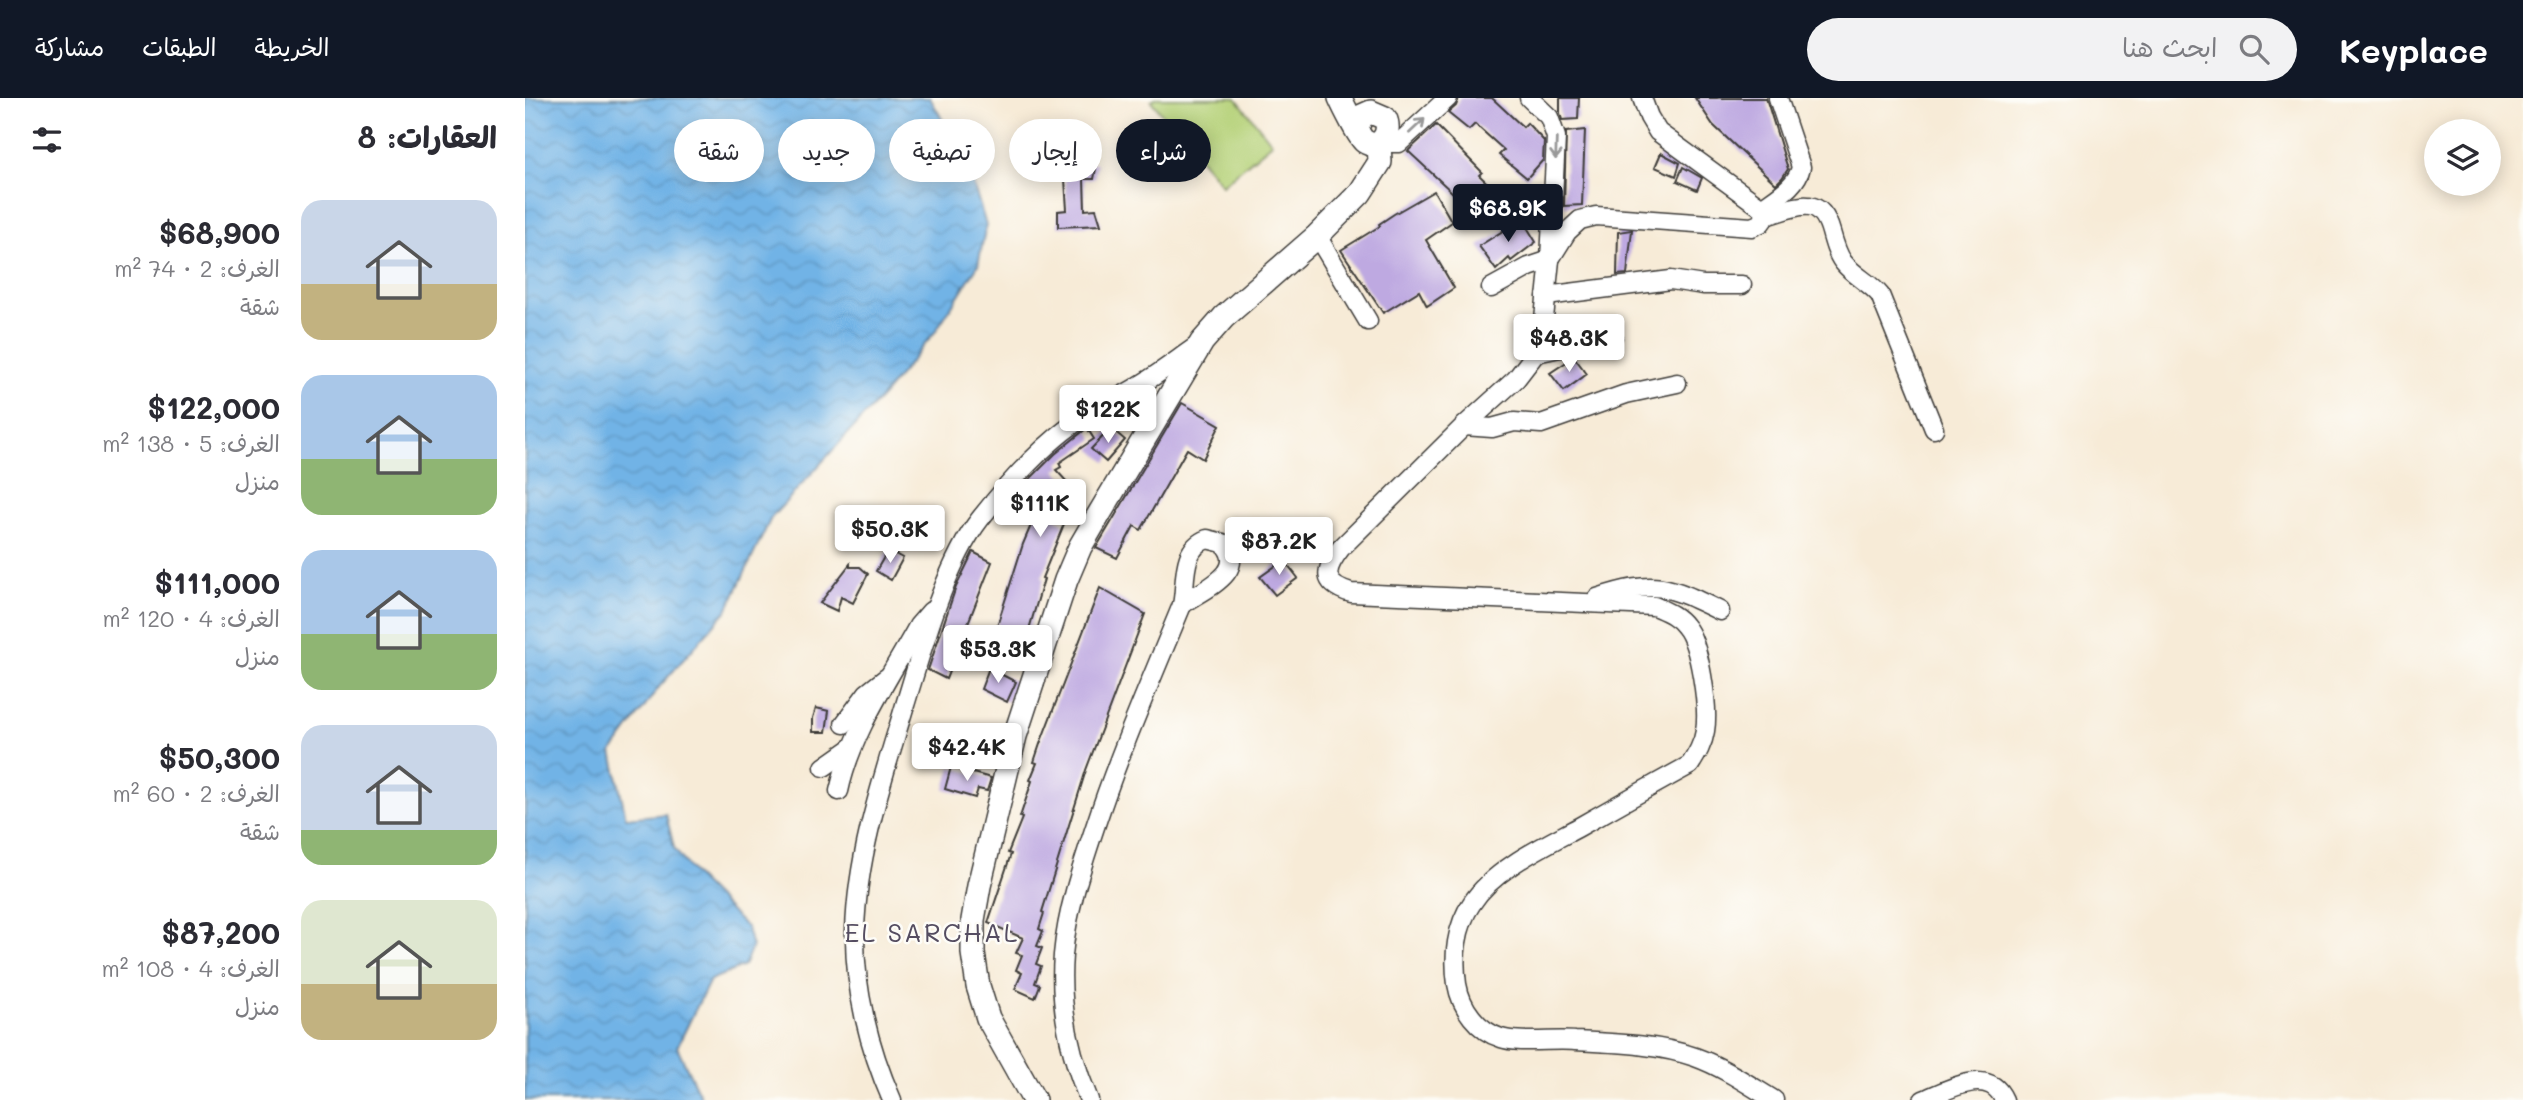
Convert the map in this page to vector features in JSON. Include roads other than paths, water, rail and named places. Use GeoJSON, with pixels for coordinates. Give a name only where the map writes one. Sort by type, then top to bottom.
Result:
{"type":"FeatureCollection","features":[{"type":"Feature","properties":{"kind":"main road"},"geometry":{"type":"LineString","coordinates":[[1340,98],[1371,124]]}},
{"type":"Feature","properties":{"kind":"main road"},"geometry":{"type":"LineString","coordinates":[[1348,98],[1371,124]]}},
{"type":"Feature","properties":{"kind":"main road"},"geometry":{"type":"LineString","coordinates":[[1034,1100],[988,1018],[978,986],[973,953],[974,920],[979,886],[1015,736],[1066,580],[1086,537],[1202,342],[1224,317],[1317,236],[1350,202],[1371,124]]}},
{"type":"Feature","properties":{"kind":"street"},"geometry":{"type":"LineString","coordinates":[[1371,124],[1390,144],[1399,143],[1448,98]]}},
{"type":"Feature","properties":{"kind":"street"},"geometry":{"type":"LineString","coordinates":[[1529,98],[1549,117],[1556,137],[1550,260],[1542,338],[1536,353],[1528,368],[1464,426],[1341,548],[1329,563],[1330,582],[1351,593],[1654,606],[1671,613],[1686,626],[1696,643],[1706,716],[1703,742],[1690,765],[1527,856],[1492,881],[1472,902],[1459,928],[1455,953],[1459,993],[1474,1021],[1487,1032],[1504,1040],[1626,1044],[1675,1051],[1711,1063],[1774,1100]]}},
{"type":"Feature","properties":{"kind":"street"},"geometry":{"type":"LineString","coordinates":[[1553,209],[1558,218],[1580,220],[1596,216],[1752,227],[1761,223],[1764,212],[1793,184],[1801,167],[1778,98]]}},
{"type":"Feature","properties":{"kind":"street"},"geometry":{"type":"LineString","coordinates":[[1646,99],[1649,117],[1658,132],[1764,212],[1808,205],[1822,211],[1844,263],[1872,285],[1880,295],[1934,429]]}},
{"type":"Feature","properties":{"kind":"street"},"geometry":{"type":"LineString","coordinates":[[1491,288],[1529,267],[1550,260],[1567,232],[1580,220]]}},
{"type":"Feature","properties":{"kind":"street"},"geometry":{"type":"LineString","coordinates":[[1317,236],[1368,321]]}},
{"type":"Feature","properties":{"kind":"street"},"geometry":{"type":"LineString","coordinates":[[1546,296],[1671,280],[1703,285],[1742,285]]}},
{"type":"Feature","properties":{"kind":"street"},"geometry":{"type":"LineString","coordinates":[[1536,353],[1613,337]]}},
{"type":"Feature","properties":{"kind":"street"},"geometry":{"type":"LineString","coordinates":[[891,1100],[877,1067],[861,1002],[855,933],[858,892],[870,829],[887,765],[937,607],[963,545],[979,521],[1032,461],[1074,423],[1140,386],[1202,342]]}},
{"type":"Feature","properties":{"kind":"street"},"geometry":{"type":"LineString","coordinates":[[1464,426],[1492,428],[1514,422],[1541,424],[1626,394],[1678,383]]}},
{"type":"Feature","properties":{"kind":"street"},"geometry":{"type":"LineString","coordinates":[[1584,602],[1628,588],[1661,586],[1677,590],[1720,611]]}},
{"type":"Feature","properties":{"kind":"street"},"geometry":{"type":"LineString","coordinates":[[1089,1100],[1068,1037],[1063,997],[1063,957],[1068,917],[1112,775],[1182,605]]}},
{"type":"Feature","properties":{"kind":"street"},"geometry":{"type":"LineString","coordinates":[[839,791],[851,748],[918,626],[937,607]]}},
{"type":"Feature","properties":{"kind":"street"},"geometry":{"type":"LineString","coordinates":[[844,724],[867,693],[891,674]]}},
{"type":"Feature","properties":{"kind":"street"},"geometry":{"type":"LineString","coordinates":[[824,767],[851,748]]}},
{"type":"Feature","properties":{"kind":"street"},"geometry":{"type":"LineString","coordinates":[[1923,1100],[1979,1081],[1993,1085],[2004,1100]]}},
{"type":"Feature","properties":{"kind":"water"},"geometry":{"type":"Polygon","coordinates":[[[525,98],[930,98],[942,119],[889,119],[889,182],[973,182],[986,225],[978,265],[935,332],[884,394],[771,518],[727,610],[660,686],[612,752],[626,818],[666,814],[674,848],[695,876],[747,928],[752,947],[744,966],[710,980],[677,1047],[702,1100],[525,1100],[525,98]]]}},
{"type":"Feature","properties":{"kind":"district","name":"EL SARCHAL"},"geometry":{"type":"Point","coordinates":[932,933]}}]}
